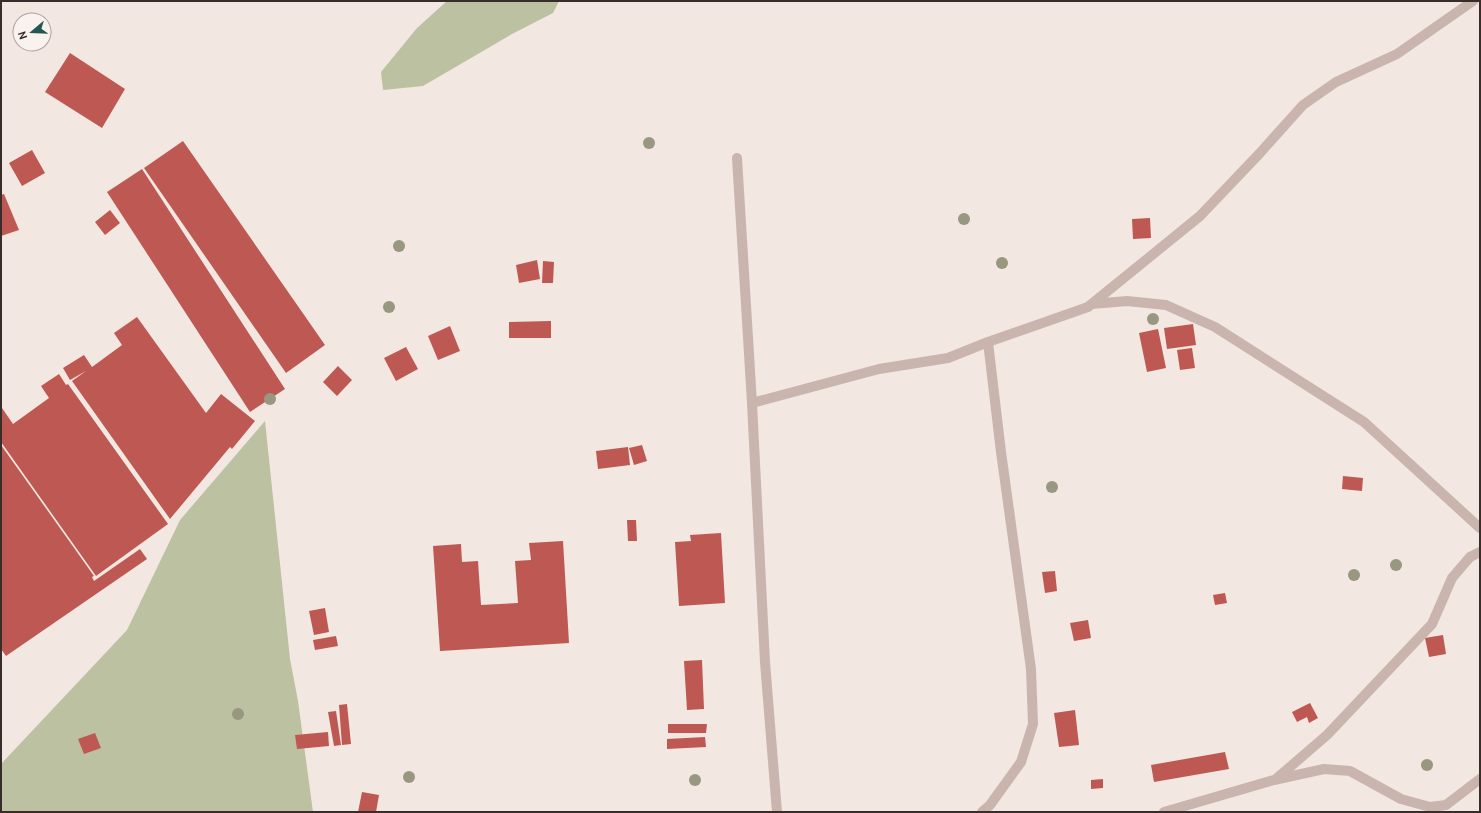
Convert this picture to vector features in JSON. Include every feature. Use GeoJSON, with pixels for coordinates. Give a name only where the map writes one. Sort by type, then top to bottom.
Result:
{"type":"FeatureCollection","features":[{"type":"Feature","properties":{"kind":"street"},"geometry":{"type":"LineString","coordinates":[[752,403],[879,369],[948,358],[988,342],[1088,307],[1200,216],[1303,105],[1336,82],[1397,54],[1472,1]]}},
{"type":"Feature","properties":{"kind":"street"},"geometry":{"type":"LineString","coordinates":[[737,158],[752,403],[765,662],[777,812]]}},
{"type":"Feature","properties":{"kind":"street"},"geometry":{"type":"LineString","coordinates":[[1092,304],[1127,301],[1166,305],[1215,326],[1364,422],[1480,528]]}},
{"type":"Feature","properties":{"kind":"street"},"geometry":{"type":"LineString","coordinates":[[982,812],[990,805],[1021,762],[1033,724],[1031,669],[1001,452],[988,342]]}},
{"type":"Feature","properties":{"kind":"street"},"geometry":{"type":"LineString","coordinates":[[1274,780],[1327,735],[1432,624],[1452,578],[1470,557],[1480,552]]}},
{"type":"Feature","properties":{"kind":"street"},"geometry":{"type":"LineString","coordinates":[[1164,812],[1274,780],[1324,769],[1350,771],[1401,799],[1430,807],[1446,805],[1480,779]]}},
{"type":"Feature","properties":{"kind":"green space"},"geometry":{"type":"Polygon","coordinates":[[[447,1],[559,1],[553,13],[512,34],[423,86],[383,90],[381,72],[417,28],[447,1]]]}},
{"type":"Feature","properties":{"kind":"green space"},"geometry":{"type":"Polygon","coordinates":[[[265,421],[290,659],[298,701],[313,812],[1,812],[1,764],[127,630],[180,520],[265,421]]]}},
{"type":"Feature","properties":{"kind":"building"},"geometry":{"type":"Polygon","coordinates":[[[70,53],[125,89],[102,128],[45,92],[70,53]]]}},
{"type":"Feature","properties":{"kind":"building"},"geometry":{"type":"Polygon","coordinates":[[[183,141],[325,345],[286,373],[144,168],[183,141]]]}},
{"type":"Feature","properties":{"kind":"building"},"geometry":{"type":"Polygon","coordinates":[[[32,150],[45,173],[22,186],[9,163],[32,150]]]}},
{"type":"Feature","properties":{"kind":"building"},"geometry":{"type":"Polygon","coordinates":[[[142,169],[285,389],[250,412],[107,192],[142,169]]]}},
{"type":"Feature","properties":{"kind":"building"},"geometry":{"type":"Polygon","coordinates":[[[4,194],[19,230],[1,236],[1,195],[4,194]]]}},
{"type":"Feature","properties":{"kind":"building"},"geometry":{"type":"Polygon","coordinates":[[[110,210],[120,223],[105,235],[95,222],[110,210]]]}},
{"type":"Feature","properties":{"kind":"building"},"geometry":{"type":"Polygon","coordinates":[[[1150,218],[1151,238],[1133,239],[1132,219],[1150,218]]]}},
{"type":"Feature","properties":{"kind":"building"},"geometry":{"type":"Polygon","coordinates":[[[537,260],[540,279],[519,283],[516,265],[537,260]]]}},
{"type":"Feature","properties":{"kind":"building"},"geometry":{"type":"Polygon","coordinates":[[[543,261],[554,262],[553,283],[542,283],[543,261]]]}},
{"type":"Feature","properties":{"kind":"building"},"geometry":{"type":"Polygon","coordinates":[[[137,317],[206,413],[221,394],[255,421],[232,449],[230,447],[170,519],[72,381],[86,371],[70,380],[63,368],[84,355],[92,367],[122,345],[114,333],[137,317]]]}},
{"type":"Feature","properties":{"kind":"building"},"geometry":{"type":"Polygon","coordinates":[[[551,321],[551,338],[509,338],[509,322],[551,321]]]}},
{"type":"Feature","properties":{"kind":"building"},"geometry":{"type":"Polygon","coordinates":[[[1193,324],[1196,345],[1167,349],[1164,328],[1193,324]]]}},
{"type":"Feature","properties":{"kind":"building"},"geometry":{"type":"Polygon","coordinates":[[[450,326],[460,351],[438,360],[428,336],[450,326]]]}},
{"type":"Feature","properties":{"kind":"building"},"geometry":{"type":"Polygon","coordinates":[[[1158,329],[1166,368],[1147,372],[1139,333],[1158,329]]]}},
{"type":"Feature","properties":{"kind":"building"},"geometry":{"type":"Polygon","coordinates":[[[406,347],[418,369],[396,381],[384,358],[406,347]]]}},
{"type":"Feature","properties":{"kind":"building"},"geometry":{"type":"Polygon","coordinates":[[[1192,348],[1195,368],[1180,370],[1177,350],[1192,348]]]}},
{"type":"Feature","properties":{"kind":"building"},"geometry":{"type":"Polygon","coordinates":[[[338,366],[352,380],[337,396],[323,382],[338,366]]]}},
{"type":"Feature","properties":{"kind":"building"},"geometry":{"type":"Polygon","coordinates":[[[59,374],[66,385],[68,384],[168,524],[96,576],[1,442],[1,409],[2,408],[13,424],[49,398],[41,386],[59,374]]]}},
{"type":"Feature","properties":{"kind":"building"},"geometry":{"type":"Polygon","coordinates":[[[1,445],[94,576],[92,577],[94,581],[140,549],[147,559],[6,656],[1,649],[1,445]]]}},
{"type":"Feature","properties":{"kind":"building"},"geometry":{"type":"Polygon","coordinates":[[[642,445],[647,461],[634,465],[629,448],[642,445]]]}},
{"type":"Feature","properties":{"kind":"building"},"geometry":{"type":"Polygon","coordinates":[[[628,447],[630,465],[598,469],[596,451],[628,447]]]}},
{"type":"Feature","properties":{"kind":"building"},"geometry":{"type":"Polygon","coordinates":[[[1343,476],[1363,478],[1362,491],[1342,489],[1343,476]]]}},
{"type":"Feature","properties":{"kind":"building"},"geometry":{"type":"Polygon","coordinates":[[[627,520],[636,520],[637,541],[628,541],[627,520]]]}},
{"type":"Feature","properties":{"kind":"building"},"geometry":{"type":"Polygon","coordinates":[[[721,533],[725,603],[679,606],[675,542],[691,541],[690,535],[721,533]]]}},
{"type":"Feature","properties":{"kind":"building"},"geometry":{"type":"Polygon","coordinates":[[[563,541],[569,643],[440,651],[433,546],[461,544],[462,562],[478,561],[481,605],[518,603],[515,561],[531,560],[529,543],[563,541]]]}},
{"type":"Feature","properties":{"kind":"building"},"geometry":{"type":"Polygon","coordinates":[[[1055,571],[1057,591],[1045,593],[1042,572],[1055,571]]]}},
{"type":"Feature","properties":{"kind":"building"},"geometry":{"type":"Polygon","coordinates":[[[1225,593],[1227,603],[1215,605],[1213,595],[1225,593]]]}},
{"type":"Feature","properties":{"kind":"building"},"geometry":{"type":"Polygon","coordinates":[[[325,608],[329,632],[314,635],[309,611],[325,608]]]}},
{"type":"Feature","properties":{"kind":"building"},"geometry":{"type":"Polygon","coordinates":[[[1088,620],[1091,638],[1074,641],[1070,623],[1088,620]]]}},
{"type":"Feature","properties":{"kind":"building"},"geometry":{"type":"Polygon","coordinates":[[[1443,635],[1446,654],[1429,657],[1425,638],[1443,635]]]}},
{"type":"Feature","properties":{"kind":"building"},"geometry":{"type":"Polygon","coordinates":[[[336,636],[338,646],[315,650],[313,640],[336,636]]]}},
{"type":"Feature","properties":{"kind":"building"},"geometry":{"type":"Polygon","coordinates":[[[702,660],[704,709],[687,710],[684,661],[702,660]]]}},
{"type":"Feature","properties":{"kind":"building"},"geometry":{"type":"Polygon","coordinates":[[[1310,703],[1318,718],[1309,723],[1307,717],[1297,722],[1292,712],[1310,703]]]}},
{"type":"Feature","properties":{"kind":"building"},"geometry":{"type":"Polygon","coordinates":[[[347,704],[351,744],[342,745],[339,705],[347,704]]]}},
{"type":"Feature","properties":{"kind":"building"},"geometry":{"type":"Polygon","coordinates":[[[1075,710],[1079,745],[1059,747],[1054,713],[1075,710]]]}},
{"type":"Feature","properties":{"kind":"building"},"geometry":{"type":"Polygon","coordinates":[[[336,711],[341,745],[334,746],[328,712],[336,711]]]}},
{"type":"Feature","properties":{"kind":"building"},"geometry":{"type":"Polygon","coordinates":[[[668,724],[707,724],[706,733],[668,733],[668,724]]]}},
{"type":"Feature","properties":{"kind":"building"},"geometry":{"type":"Polygon","coordinates":[[[328,732],[329,746],[297,749],[295,735],[328,732]]]}},
{"type":"Feature","properties":{"kind":"building"},"geometry":{"type":"Polygon","coordinates":[[[95,733],[101,748],[84,754],[78,739],[95,733]]]}},
{"type":"Feature","properties":{"kind":"building"},"geometry":{"type":"Polygon","coordinates":[[[705,737],[706,747],[667,749],[667,739],[705,737]]]}},
{"type":"Feature","properties":{"kind":"building"},"geometry":{"type":"Polygon","coordinates":[[[1225,752],[1229,769],[1154,782],[1151,765],[1225,752]]]}},
{"type":"Feature","properties":{"kind":"building"},"geometry":{"type":"Polygon","coordinates":[[[1103,779],[1103,788],[1091,789],[1091,780],[1103,779]]]}},
{"type":"Feature","properties":{"kind":"building"},"geometry":{"type":"Polygon","coordinates":[[[362,792],[379,795],[376,812],[358,812],[362,792]]]}}]}
